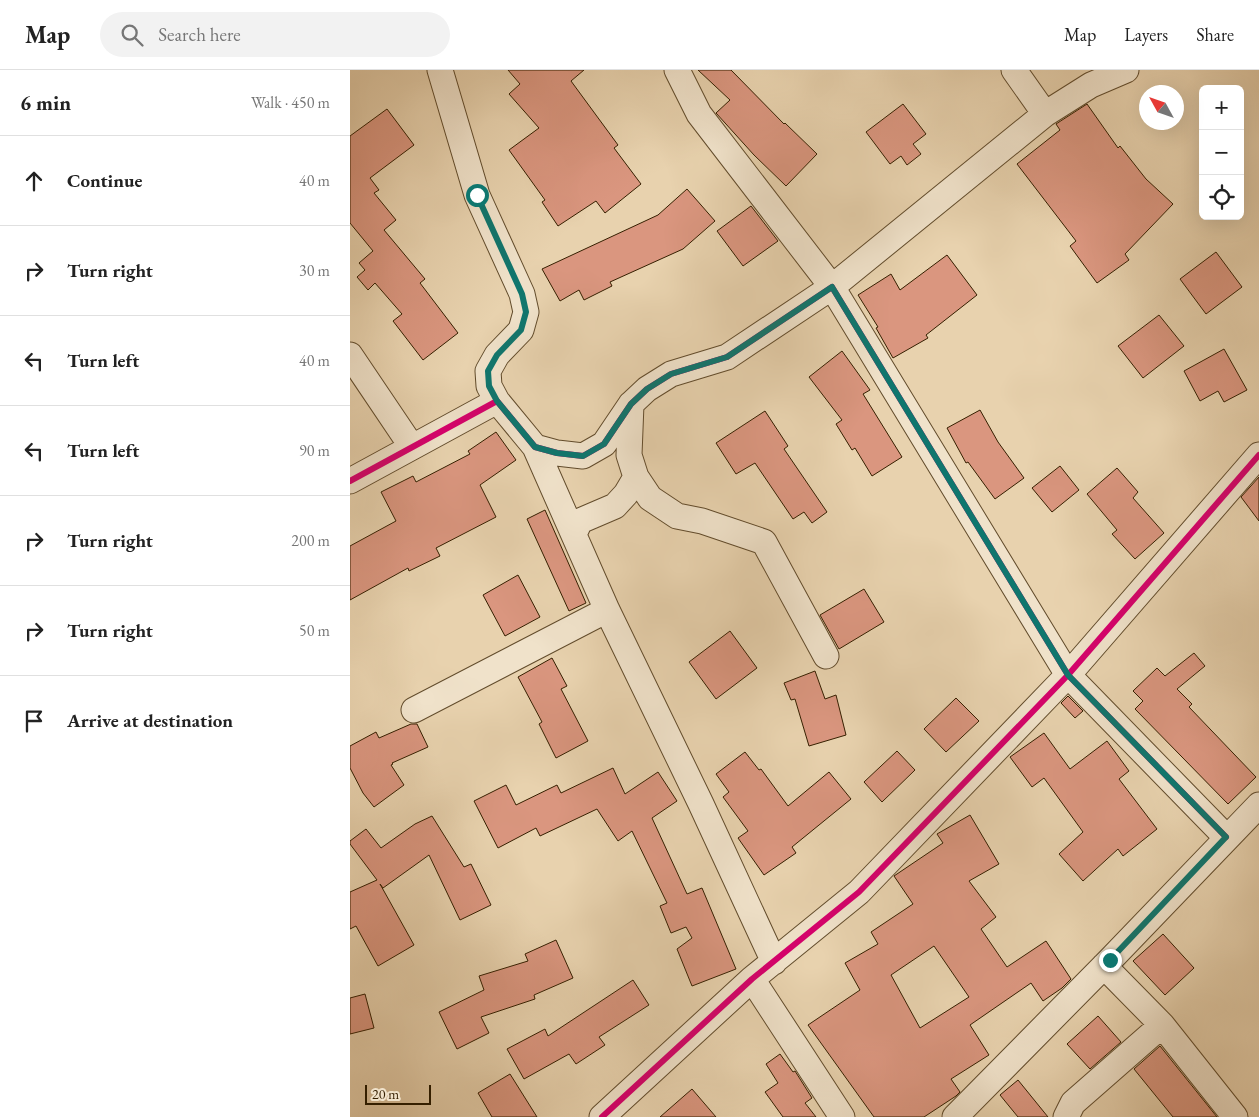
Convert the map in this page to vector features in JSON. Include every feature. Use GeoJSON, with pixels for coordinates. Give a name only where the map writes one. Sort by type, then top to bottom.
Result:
{"type":"FeatureCollection","features":[{"type":"Feature","properties":{"kind":"street"},"geometry":{"type":"LineString","coordinates":[[440,70],[477,195],[522,294],[526,312],[521,330],[497,355],[488,371],[489,386],[497,401],[535,447],[608,610],[774,962]]}},
{"type":"Feature","properties":{"kind":"street"},"geometry":{"type":"LineString","coordinates":[[677,70],[699,114],[832,287],[1068,675],[1226,837]]}},
{"type":"Feature","properties":{"kind":"street"},"geometry":{"type":"LineString","coordinates":[[1014,70],[1045,114]]}},
{"type":"Feature","properties":{"kind":"street"},"geometry":{"type":"LineString","coordinates":[[535,447],[557,453],[583,456],[604,444],[631,404],[647,389],[671,374],[727,357],[832,287],[1045,114],[1092,85],[1126,70]]}},
{"type":"Feature","properties":{"kind":"street"},"geometry":{"type":"LineString","coordinates":[[350,355],[412,447]]}},
{"type":"Feature","properties":{"kind":"street"},"geometry":{"type":"LineString","coordinates":[[350,480],[497,401]]}},
{"type":"Feature","properties":{"kind":"street"},"geometry":{"type":"LineString","coordinates":[[631,404],[629,455],[636,477],[650,498],[678,516],[702,521],[764,542],[826,656]]}},
{"type":"Feature","properties":{"kind":"street"},"geometry":{"type":"LineString","coordinates":[[602,1117],[752,979],[859,892],[1068,675],[1259,456]]}},
{"type":"Feature","properties":{"kind":"street"},"geometry":{"type":"LineString","coordinates":[[574,534],[580,520],[615,506],[626,494],[636,477]]}},
{"type":"Feature","properties":{"kind":"street"},"geometry":{"type":"LineString","coordinates":[[414,710],[608,610]]}},
{"type":"Feature","properties":{"kind":"street"},"geometry":{"type":"LineString","coordinates":[[955,1117],[1259,805]]}},
{"type":"Feature","properties":{"kind":"street"},"geometry":{"type":"LineString","coordinates":[[1104,966],[1162,1025],[1235,1117]]}},
{"type":"Feature","properties":{"kind":"street"},"geometry":{"type":"LineString","coordinates":[[752,979],[842,1117]]}},
{"type":"Feature","properties":{"kind":"street"},"geometry":{"type":"LineString","coordinates":[[1066,1117],[1073,1103],[1162,1025]]}},
{"type":"Feature","properties":{"kind":"building"},"geometry":{"type":"Polygon","coordinates":[[[508,70],[584,70],[571,81],[618,145],[614,148],[641,184],[605,213],[596,201],[558,226],[542,202],[545,200],[509,150],[539,128],[509,94],[520,84],[508,70]]]}},
{"type":"Feature","properties":{"kind":"building"},"geometry":{"type":"Polygon","coordinates":[[[698,70],[731,70],[784,124],[817,154],[786,186],[754,155],[716,113],[730,100],[698,70]]]}},
{"type":"Feature","properties":{"kind":"building"},"geometry":{"type":"Polygon","coordinates":[[[903,104],[926,134],[913,144],[921,154],[907,165],[901,156],[890,164],[866,132],[903,104]]]}},
{"type":"Feature","properties":{"kind":"building"},"geometry":{"type":"Polygon","coordinates":[[[1087,104],[1118,148],[1120,146],[1146,179],[1173,204],[1125,254],[1129,260],[1097,283],[1070,246],[1076,241],[1017,164],[1060,130],[1056,124],[1087,104]]]}},
{"type":"Feature","properties":{"kind":"building"},"geometry":{"type":"Polygon","coordinates":[[[387,109],[414,145],[370,178],[379,190],[374,193],[396,220],[384,230],[425,279],[420,283],[458,333],[423,360],[393,321],[402,314],[375,283],[368,290],[357,277],[365,270],[359,263],[373,251],[350,223],[350,136],[387,109]]]}},
{"type":"Feature","properties":{"kind":"building"},"geometry":{"type":"Polygon","coordinates":[[[687,189],[715,221],[683,249],[610,282],[612,286],[584,300],[579,290],[560,301],[542,269],[658,215],[687,189]]]}},
{"type":"Feature","properties":{"kind":"building"},"geometry":{"type":"Polygon","coordinates":[[[751,206],[778,241],[743,266],[717,231],[751,206]]]}},
{"type":"Feature","properties":{"kind":"building"},"geometry":{"type":"Polygon","coordinates":[[[1216,252],[1242,287],[1206,314],[1180,279],[1216,252]]]}},
{"type":"Feature","properties":{"kind":"building"},"geometry":{"type":"Polygon","coordinates":[[[947,255],[977,295],[926,335],[928,338],[893,358],[876,328],[878,327],[858,295],[891,274],[900,290],[947,255]]]}},
{"type":"Feature","properties":{"kind":"building"},"geometry":{"type":"Polygon","coordinates":[[[1159,315],[1184,346],[1143,378],[1118,346],[1159,315]]]}},
{"type":"Feature","properties":{"kind":"building"},"geometry":{"type":"Polygon","coordinates":[[[1224,349],[1247,390],[1224,402],[1218,391],[1200,401],[1184,371],[1224,349]]]}},
{"type":"Feature","properties":{"kind":"building"},"geometry":{"type":"Polygon","coordinates":[[[842,351],[870,390],[863,394],[902,457],[872,476],[855,448],[852,450],[836,424],[842,420],[809,377],[842,351]]]}},
{"type":"Feature","properties":{"kind":"building"},"geometry":{"type":"Polygon","coordinates":[[[980,410],[998,442],[1024,478],[995,499],[968,462],[966,463],[947,428],[980,410]]]}},
{"type":"Feature","properties":{"kind":"building"},"geometry":{"type":"Polygon","coordinates":[[[765,411],[788,446],[784,449],[827,512],[812,523],[804,512],[793,519],[755,463],[736,474],[716,443],[765,411]]]}},
{"type":"Feature","properties":{"kind":"building"},"geometry":{"type":"Polygon","coordinates":[[[496,432],[516,460],[480,485],[496,517],[436,548],[440,556],[409,571],[408,568],[350,600],[350,546],[396,521],[381,492],[413,476],[416,482],[470,454],[468,451],[496,432]]]}},
{"type":"Feature","properties":{"kind":"building"},"geometry":{"type":"Polygon","coordinates":[[[1060,466],[1079,490],[1052,512],[1032,488],[1060,466]]]}},
{"type":"Feature","properties":{"kind":"building"},"geometry":{"type":"Polygon","coordinates":[[[1117,468],[1138,492],[1133,498],[1164,533],[1135,559],[1112,534],[1117,530],[1087,494],[1117,468]]]}},
{"type":"Feature","properties":{"kind":"building"},"geometry":{"type":"Polygon","coordinates":[[[1259,477],[1259,521],[1241,497],[1259,477]]]}},
{"type":"Feature","properties":{"kind":"building"},"geometry":{"type":"Polygon","coordinates":[[[545,510],[586,603],[569,611],[527,519],[545,510]]]}},
{"type":"Feature","properties":{"kind":"building"},"geometry":{"type":"Polygon","coordinates":[[[518,575],[540,617],[505,636],[483,595],[518,575]]]}},
{"type":"Feature","properties":{"kind":"building"},"geometry":{"type":"Polygon","coordinates":[[[864,589],[884,622],[839,649],[820,615],[864,589]]]}},
{"type":"Feature","properties":{"kind":"building"},"geometry":{"type":"Polygon","coordinates":[[[730,631],[757,668],[716,699],[689,662],[730,631]]]}},
{"type":"Feature","properties":{"kind":"building"},"geometry":{"type":"Polygon","coordinates":[[[1194,653],[1205,666],[1177,689],[1192,704],[1189,707],[1256,777],[1228,804],[1135,709],[1143,701],[1133,691],[1157,668],[1165,676],[1194,653]]]}},
{"type":"Feature","properties":{"kind":"building"},"geometry":{"type":"Polygon","coordinates":[[[552,658],[567,686],[561,689],[588,741],[556,758],[539,724],[542,722],[518,677],[552,658]]]}},
{"type":"Feature","properties":{"kind":"building"},"geometry":{"type":"Polygon","coordinates":[[[815,671],[825,699],[836,695],[846,735],[809,746],[795,699],[791,700],[784,683],[815,671]]]}},
{"type":"Feature","properties":{"kind":"building"},"geometry":{"type":"Polygon","coordinates":[[[1068,696],[1083,711],[1075,718],[1061,703],[1068,696]]]}},
{"type":"Feature","properties":{"kind":"building"},"geometry":{"type":"Polygon","coordinates":[[[956,698],[979,721],[946,752],[924,729],[956,698]]]}},
{"type":"Feature","properties":{"kind":"building"},"geometry":{"type":"Polygon","coordinates":[[[411,724],[417,724],[428,747],[392,763],[391,765],[404,785],[374,807],[363,793],[350,768],[350,746],[376,732],[379,738],[411,724]]]}},
{"type":"Feature","properties":{"kind":"building"},"geometry":{"type":"Polygon","coordinates":[[[1044,733],[1070,769],[1107,741],[1129,771],[1119,779],[1157,829],[1123,856],[1118,849],[1083,881],[1059,854],[1083,832],[1044,778],[1032,787],[1010,757],[1044,733]]]}},
{"type":"Feature","properties":{"kind":"building"},"geometry":{"type":"Polygon","coordinates":[[[897,751],[915,770],[882,802],[864,782],[897,751]]]}},
{"type":"Feature","properties":{"kind":"building"},"geometry":{"type":"Polygon","coordinates":[[[745,752],[759,770],[761,769],[788,806],[829,772],[851,799],[792,847],[796,853],[764,875],[738,838],[748,831],[723,797],[729,792],[716,774],[745,752]]]}},
{"type":"Feature","properties":{"kind":"building"},"geometry":{"type":"Polygon","coordinates":[[[613,768],[625,794],[658,772],[677,801],[652,818],[687,894],[702,888],[736,969],[692,986],[677,949],[692,938],[686,927],[671,933],[660,906],[667,903],[632,831],[618,841],[597,809],[540,836],[536,828],[498,848],[474,801],[506,785],[516,805],[557,785],[561,793],[613,768]]]}},
{"type":"Feature","properties":{"kind":"building"},"geometry":{"type":"Polygon","coordinates":[[[970,815],[999,864],[969,881],[996,917],[981,929],[1007,967],[1046,941],[1071,979],[1062,988],[1043,1001],[1031,983],[970,1025],[989,1055],[951,1079],[960,1092],[956,1096],[924,1117],[874,1117],[808,1025],[860,990],[845,963],[878,944],[871,932],[913,904],[894,876],[943,843],[937,834],[970,815]],[[934,946],[891,975],[920,1028],[969,997],[934,946]]]}},
{"type":"Feature","properties":{"kind":"building"},"geometry":{"type":"Polygon","coordinates":[[[432,816],[464,867],[471,864],[491,905],[460,920],[429,855],[383,888],[380,884],[414,945],[378,966],[356,926],[350,929],[350,892],[377,880],[350,844],[350,841],[366,829],[381,848],[415,824],[432,816]]]}},
{"type":"Feature","properties":{"kind":"building"},"geometry":{"type":"Polygon","coordinates":[[[1163,934],[1194,968],[1165,995],[1133,961],[1163,934]]]}},
{"type":"Feature","properties":{"kind":"building"},"geometry":{"type":"Polygon","coordinates":[[[556,940],[573,978],[534,995],[535,999],[481,1017],[489,1033],[457,1049],[439,1012],[484,990],[479,976],[528,961],[525,954],[556,940]]]}},
{"type":"Feature","properties":{"kind":"building"},"geometry":{"type":"Polygon","coordinates":[[[633,980],[649,1005],[599,1037],[605,1045],[576,1064],[569,1054],[524,1079],[507,1049],[545,1029],[548,1036],[633,980]]]}},
{"type":"Feature","properties":{"kind":"building"},"geometry":{"type":"Polygon","coordinates":[[[365,994],[374,1028],[350,1034],[350,998],[365,994]]]}},
{"type":"Feature","properties":{"kind":"building"},"geometry":{"type":"Polygon","coordinates":[[[1098,1016],[1121,1042],[1090,1069],[1067,1044],[1098,1016]]]}},
{"type":"Feature","properties":{"kind":"building"},"geometry":{"type":"Polygon","coordinates":[[[1160,1046],[1217,1117],[1173,1117],[1134,1069],[1160,1046]]]}},
{"type":"Feature","properties":{"kind":"building"},"geometry":{"type":"Polygon","coordinates":[[[780,1054],[793,1072],[795,1071],[812,1098],[805,1103],[816,1117],[783,1117],[765,1092],[778,1083],[766,1064],[780,1054]]]}},
{"type":"Feature","properties":{"kind":"building"},"geometry":{"type":"Polygon","coordinates":[[[510,1074],[537,1117],[492,1117],[478,1093],[510,1074]]]}},
{"type":"Feature","properties":{"kind":"building"},"geometry":{"type":"Polygon","coordinates":[[[1018,1080],[1048,1117],[1018,1117],[1000,1095],[1018,1080]]]}},
{"type":"Feature","properties":{"kind":"building"},"geometry":{"type":"Polygon","coordinates":[[[692,1089],[716,1117],[660,1117],[692,1089]]]}},
{"type":"Feature","properties":{"kind":"cycle path"},"geometry":{"type":"LineString","coordinates":[[350,481],[497,401],[535,447],[557,453],[583,456],[604,444],[631,404],[647,389],[671,374],[727,357],[832,287],[1068,675],[1226,837]]}},
{"type":"Feature","properties":{"kind":"cycle path"},"geometry":{"type":"LineString","coordinates":[[602,1117],[752,979],[859,892],[1068,675],[1259,455]]}},
{"type":"Feature","properties":{"kind":"route"},"geometry":{"type":"LineString","coordinates":[[477,195],[522,294],[526,312],[521,330],[497,355],[488,371],[489,386],[497,401],[535,447],[557,453],[583,456],[604,444],[631,404],[647,389],[671,374],[727,357],[832,287],[1068,675],[1226,837],[1110,960]]}}]}
